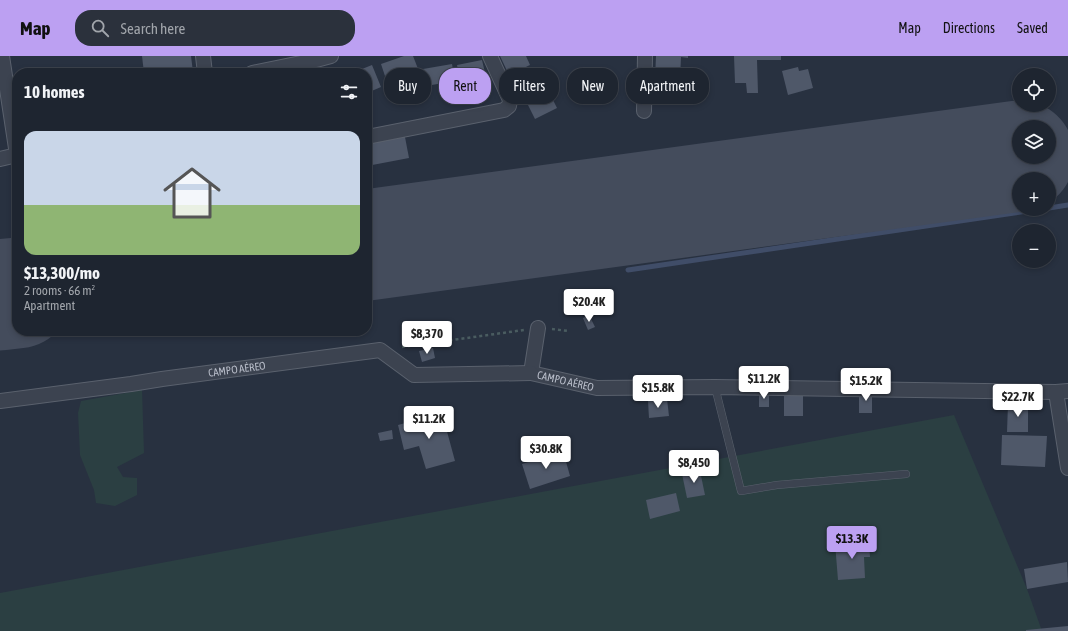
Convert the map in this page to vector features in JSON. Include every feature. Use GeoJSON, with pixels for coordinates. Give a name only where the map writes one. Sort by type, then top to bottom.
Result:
{"type":"FeatureCollection","features":[{"type":"Feature","properties":{"kind":"street"},"geometry":{"type":"LineString","coordinates":[[2,56],[12,122]]}},
{"type":"Feature","properties":{"kind":"street"},"geometry":{"type":"LineString","coordinates":[[203,56],[204,68]]}},
{"type":"Feature","properties":{"kind":"street"},"geometry":{"type":"LineString","coordinates":[[284,68],[316,63],[331,56]]}},
{"type":"Feature","properties":{"kind":"street"},"geometry":{"type":"LineString","coordinates":[[372,136],[504,110],[509,106],[510,100],[490,56]]}},
{"type":"Feature","properties":{"kind":"street"},"geometry":{"type":"LineString","coordinates":[[644,111],[645,56]]}},
{"type":"Feature","properties":{"kind":"street"},"geometry":{"type":"LineString","coordinates":[[0,159],[12,156]]}},
{"type":"Feature","properties":{"kind":"street","name":"CAMPO AÉREO"},"geometry":{"type":"LineString","coordinates":[[538,328],[531,374],[598,388],[715,387],[1062,391]]}},
{"type":"Feature","properties":{"kind":"street"},"geometry":{"type":"LineString","coordinates":[[380,350],[414,375],[531,374]]}},
{"type":"Feature","properties":{"kind":"street","name":"CAMPO AÉREO"},"geometry":{"type":"LineString","coordinates":[[0,401],[380,350]]}},
{"type":"Feature","properties":{"kind":"street"},"geometry":{"type":"LineString","coordinates":[[1062,391],[1068,468]]}},
{"type":"Feature","properties":{"kind":"lane"},"geometry":{"type":"LineString","coordinates":[[715,387],[741,491],[777,485],[906,474]]}},
{"type":"Feature","properties":{"kind":"path"},"geometry":{"type":"LineString","coordinates":[[380,350],[538,328]]}},
{"type":"Feature","properties":{"kind":"green space"},"geometry":{"type":"Polygon","coordinates":[[[142,390],[144,453],[117,467],[123,477],[137,478],[137,495],[115,506],[96,503],[94,490],[80,455],[78,413],[81,401],[142,390]]]}},
{"type":"Feature","properties":{"kind":"green space"},"geometry":{"type":"Polygon","coordinates":[[[954,415],[1027,589],[1042,631],[0,631],[0,593],[954,415]]]}},
{"type":"Feature","properties":{"kind":"building"},"geometry":{"type":"Polygon","coordinates":[[[142,56],[191,56],[192,68],[143,68],[142,56]]]}},
{"type":"Feature","properties":{"kind":"building"},"geometry":{"type":"Polygon","coordinates":[[[404,56],[413,56],[418,68],[384,68],[384,73],[381,64],[404,56]]]}},
{"type":"Feature","properties":{"kind":"building"},"geometry":{"type":"Polygon","coordinates":[[[500,56],[526,56],[530,65],[524,68],[506,68],[500,56]]]}},
{"type":"Feature","properties":{"kind":"building"},"geometry":{"type":"Polygon","coordinates":[[[656,56],[688,56],[688,58],[681,57],[681,68],[655,68],[656,56]]]}},
{"type":"Feature","properties":{"kind":"building"},"geometry":{"type":"Polygon","coordinates":[[[734,56],[781,56],[781,60],[757,60],[758,93],[747,93],[746,83],[735,83],[734,56]]]}},
{"type":"Feature","properties":{"kind":"building"},"geometry":{"type":"Polygon","coordinates":[[[482,60],[484,68],[458,68],[457,65],[482,60]]]}},
{"type":"Feature","properties":{"kind":"building"},"geometry":{"type":"Polygon","coordinates":[[[452,64],[453,68],[439,68],[439,84],[431,85],[431,68],[429,68],[452,64]]]}},
{"type":"Feature","properties":{"kind":"building"},"geometry":{"type":"Polygon","coordinates":[[[372,65],[381,87],[372,91],[372,68],[364,68],[372,65]]]}},
{"type":"Feature","properties":{"kind":"building"},"geometry":{"type":"Polygon","coordinates":[[[798,67],[799,71],[808,69],[813,88],[788,95],[782,71],[798,67]]]}},
{"type":"Feature","properties":{"kind":"building"},"geometry":{"type":"Polygon","coordinates":[[[528,104],[555,104],[557,108],[535,119],[528,104]]]}},
{"type":"Feature","properties":{"kind":"building"},"geometry":{"type":"Polygon","coordinates":[[[404,132],[409,158],[372,165],[372,138],[404,132]]]}},
{"type":"Feature","properties":{"kind":"building"},"geometry":{"type":"Polygon","coordinates":[[[589,315],[595,327],[588,330],[583,318],[589,315]]]}},
{"type":"Feature","properties":{"kind":"building"},"geometry":{"type":"Polygon","coordinates":[[[433,348],[435,358],[422,362],[419,351],[433,348]]]}},
{"type":"Feature","properties":{"kind":"building"},"geometry":{"type":"Polygon","coordinates":[[[784,389],[803,389],[803,416],[784,416],[784,389]]]}},
{"type":"Feature","properties":{"kind":"building"},"geometry":{"type":"Polygon","coordinates":[[[769,392],[769,407],[759,407],[759,393],[769,392]]]}},
{"type":"Feature","properties":{"kind":"building"},"geometry":{"type":"Polygon","coordinates":[[[859,392],[872,392],[872,413],[859,413],[859,392]]]}},
{"type":"Feature","properties":{"kind":"building"},"geometry":{"type":"Polygon","coordinates":[[[667,399],[669,416],[649,418],[648,401],[667,399]]]}},
{"type":"Feature","properties":{"kind":"building"},"geometry":{"type":"Polygon","coordinates":[[[1008,404],[1028,404],[1028,432],[1007,432],[1008,404]]]}},
{"type":"Feature","properties":{"kind":"building"},"geometry":{"type":"Polygon","coordinates":[[[442,413],[455,461],[426,469],[419,446],[404,450],[398,425],[442,413]]]}},
{"type":"Feature","properties":{"kind":"building"},"geometry":{"type":"Polygon","coordinates":[[[392,430],[393,439],[380,441],[378,433],[392,430]]]}},
{"type":"Feature","properties":{"kind":"building"},"geometry":{"type":"Polygon","coordinates":[[[1002,435],[1047,436],[1045,467],[1001,465],[1002,435]]]}},
{"type":"Feature","properties":{"kind":"building"},"geometry":{"type":"Polygon","coordinates":[[[563,451],[570,476],[530,489],[522,464],[563,451]]]}},
{"type":"Feature","properties":{"kind":"building"},"geometry":{"type":"Polygon","coordinates":[[[700,471],[705,495],[687,498],[682,474],[700,471]]]}},
{"type":"Feature","properties":{"kind":"building"},"geometry":{"type":"Polygon","coordinates":[[[676,493],[680,511],[650,519],[646,500],[676,493]]]}},
{"type":"Feature","properties":{"kind":"building"},"geometry":{"type":"Polygon","coordinates":[[[859,541],[869,543],[870,557],[864,557],[865,578],[838,580],[835,543],[859,541]]]}},
{"type":"Feature","properties":{"kind":"building"},"geometry":{"type":"Polygon","coordinates":[[[1067,562],[1068,582],[1027,589],[1024,569],[1067,562]]]}},
{"type":"Feature","properties":{"kind":"building"},"geometry":{"type":"Polygon","coordinates":[[[1068,626],[1068,631],[1026,631],[1026,630],[1068,626]]]}},
{"type":"Feature","properties":{"kind":"waterway"},"geometry":{"type":"LineString","coordinates":[[1056,207],[1068,205]]}},
{"type":"Feature","properties":{"kind":"waterway"},"geometry":{"type":"LineString","coordinates":[[628,270],[1012,213]]}},
{"type":"Feature","properties":{"kind":"runway"},"geometry":{"type":"LineString","coordinates":[[372,244],[1012,157]]}},
{"type":"Feature","properties":{"kind":"runway"},"geometry":{"type":"LineString","coordinates":[[0,295],[12,294]]}}]}
